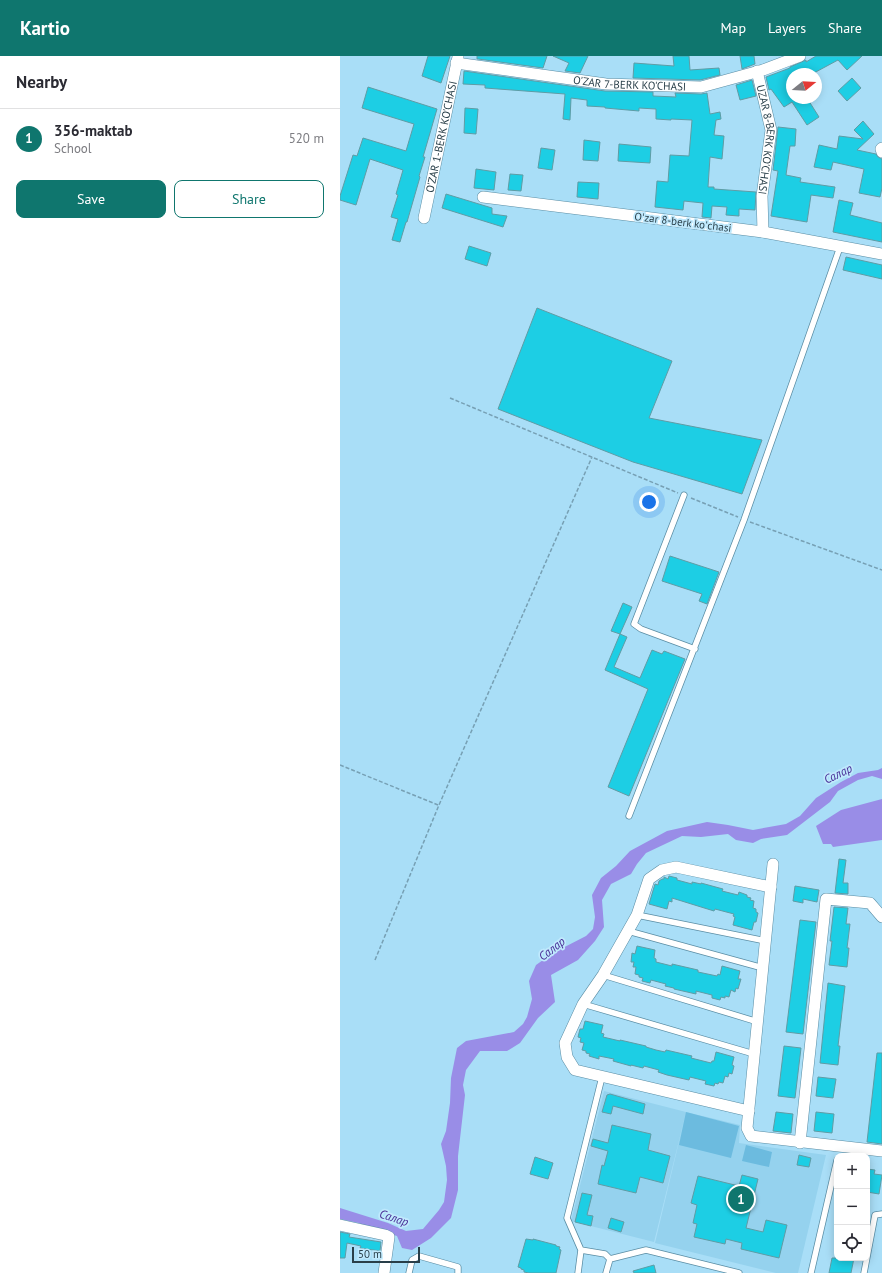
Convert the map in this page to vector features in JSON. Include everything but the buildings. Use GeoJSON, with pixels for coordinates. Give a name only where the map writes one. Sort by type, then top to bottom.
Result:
{"type":"FeatureCollection","features":[{"type":"Feature","properties":{"kind":"street","name":"O'ZAR 7-BERK KO'CHASI"},"geometry":{"type":"LineString","coordinates":[[457,60],[606,84],[701,87],[800,56]]}},
{"type":"Feature","properties":{"kind":"street","name":"O'ZAR 1-BERK KO'CHASI"},"geometry":{"type":"LineString","coordinates":[[424,218],[457,60]]}},
{"type":"Feature","properties":{"kind":"street","name":"UZAR 8-BERK KO'CHASI"},"geometry":{"type":"LineString","coordinates":[[756,71],[771,130],[762,196],[763,232]]}},
{"type":"Feature","properties":{"kind":"street"},"geometry":{"type":"LineString","coordinates":[[882,148],[882,152]]}},
{"type":"Feature","properties":{"kind":"street","name":"Oʻzar 8-berk koʻchasi"},"geometry":{"type":"LineString","coordinates":[[483,197],[763,232],[882,254]]}},
{"type":"Feature","properties":{"kind":"street"},"geometry":{"type":"LineString","coordinates":[[773,864],[747,1128],[751,1136],[839,1149],[882,1152]]}},
{"type":"Feature","properties":{"kind":"street"},"geometry":{"type":"LineString","coordinates":[[749,1111],[575,1070],[567,1057],[565,1043],[583,1004],[603,975],[637,914],[649,878],[662,870],[676,867],[771,888]]}},
{"type":"Feature","properties":{"kind":"street"},"geometry":{"type":"LineString","coordinates":[[800,1143],[826,900],[870,903],[882,917]]}},
{"type":"Feature","properties":{"kind":"street"},"geometry":{"type":"LineString","coordinates":[[340,1225],[389,1237],[384,1273]]}},
{"type":"Feature","properties":{"kind":"lane"},"geometry":{"type":"LineString","coordinates":[[629,816],[744,520],[840,247]]}},
{"type":"Feature","properties":{"kind":"lane"},"geometry":{"type":"LineString","coordinates":[[684,495],[634,624],[641,629],[695,649]]}},
{"type":"Feature","properties":{"kind":"lane"},"geometry":{"type":"LineString","coordinates":[[637,914],[766,942]]}},
{"type":"Feature","properties":{"kind":"lane"},"geometry":{"type":"LineString","coordinates":[[628,931],[763,968]]}},
{"type":"Feature","properties":{"kind":"lane"},"geometry":{"type":"LineString","coordinates":[[603,975],[758,1022]]}},
{"type":"Feature","properties":{"kind":"lane"},"geometry":{"type":"LineString","coordinates":[[583,1004],[754,1054]]}},
{"type":"Feature","properties":{"kind":"lane"},"geometry":{"type":"LineString","coordinates":[[578,1273],[581,1250],[567,1218],[602,1077]]}},
{"type":"Feature","properties":{"kind":"lane"},"geometry":{"type":"LineString","coordinates":[[811,1273],[834,1173]]}},
{"type":"Feature","properties":{"kind":"lane"},"geometry":{"type":"LineString","coordinates":[[864,1273],[875,1215],[882,1214]]}},
{"type":"Feature","properties":{"kind":"lane"},"geometry":{"type":"LineString","coordinates":[[581,1250],[605,1254],[610,1259]]}},
{"type":"Feature","properties":{"kind":"lane"},"geometry":{"type":"LineString","coordinates":[[610,1259],[646,1250],[739,1273]]}},
{"type":"Feature","properties":{"kind":"lane"},"geometry":{"type":"LineString","coordinates":[[409,1273],[412,1260],[419,1256],[458,1266],[458,1273]]}},
{"type":"Feature","properties":{"kind":"lane"},"geometry":{"type":"LineString","coordinates":[[606,1273],[610,1259]]}},
{"type":"Feature","properties":{"kind":"path"},"geometry":{"type":"LineString","coordinates":[[450,398],[744,520],[882,570]]}},
{"type":"Feature","properties":{"kind":"path"},"geometry":{"type":"LineString","coordinates":[[375,960],[439,805],[592,457]]}},
{"type":"Feature","properties":{"kind":"path"},"geometry":{"type":"LineString","coordinates":[[340,765],[439,805]]}},
{"type":"Feature","properties":{"kind":"shaded area","name":"Салар"},"geometry":{"type":"Polygon","coordinates":[[[882,768],[882,779],[872,776],[858,780],[838,791],[830,802],[787,835],[761,839],[753,843],[736,840],[728,834],[701,837],[682,836],[646,853],[631,874],[611,884],[602,900],[604,927],[595,941],[578,960],[551,975],[555,1002],[538,1018],[520,1043],[507,1051],[480,1051],[466,1070],[463,1085],[465,1095],[458,1156],[458,1190],[451,1218],[431,1238],[412,1250],[402,1248],[397,1236],[359,1223],[340,1219],[340,1208],[388,1223],[406,1231],[423,1229],[439,1210],[444,1202],[447,1180],[446,1166],[441,1144],[446,1131],[450,1103],[451,1078],[457,1048],[466,1041],[514,1032],[523,1024],[527,1017],[532,999],[529,981],[536,965],[553,953],[586,936],[593,929],[595,917],[592,895],[601,878],[616,866],[630,851],[667,831],[707,822],[753,830],[786,824],[800,816],[816,798],[841,782],[858,773],[882,768]]]}},
{"type":"Feature","properties":{"kind":"shaded area"},"geometry":{"type":"Polygon","coordinates":[[[882,799],[882,840],[833,847],[831,844],[823,844],[816,826],[841,810],[882,799]]]}},
{"type":"Feature","properties":{"kind":"shaded area"},"geometry":{"type":"Polygon","coordinates":[[[604,1091],[686,1112],[654,1242],[571,1221],[604,1091]]]}},
{"type":"Feature","properties":{"kind":"shaded area"},"geometry":{"type":"Polygon","coordinates":[[[686,1112],[740,1125],[739,1143],[826,1155],[798,1273],[776,1273],[655,1243],[686,1112]]]}},
{"type":"Feature","properties":{"kind":"shaded area"},"geometry":{"type":"Polygon","coordinates":[[[686,1112],[739,1126],[731,1158],[679,1145],[686,1112]]]}},
{"type":"Feature","properties":{"kind":"shaded area"},"geometry":{"type":"Polygon","coordinates":[[[746,1145],[772,1152],[769,1167],[742,1161],[746,1145]]]}},
{"type":"Feature","properties":{"kind":"place","name":"356-maktab"},"geometry":{"type":"Point","coordinates":[741,1199]}}]}
